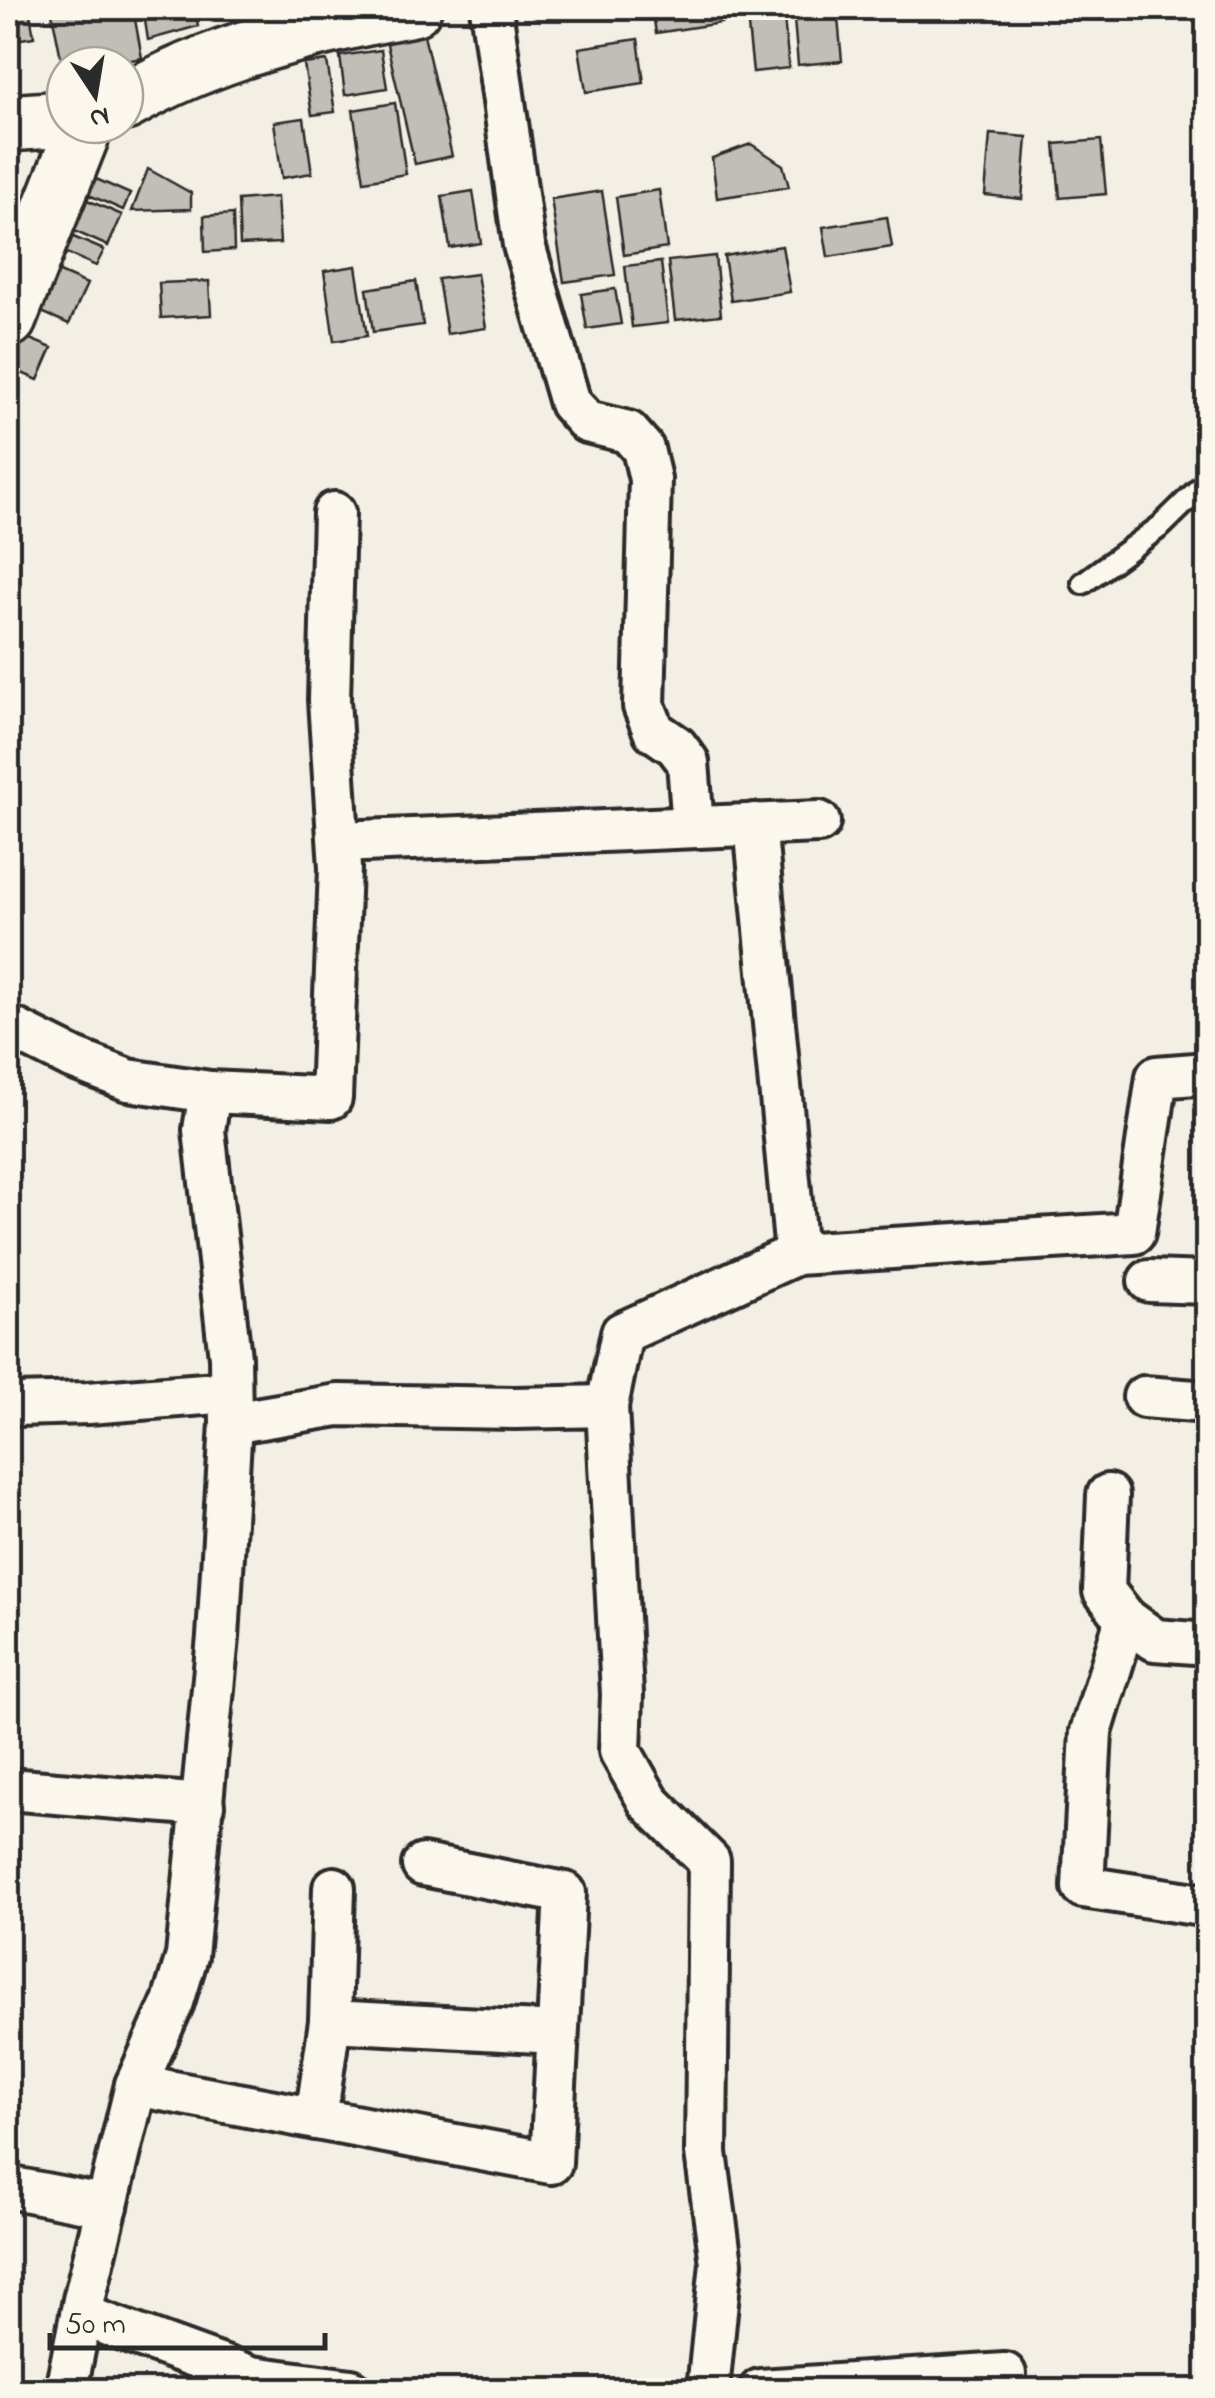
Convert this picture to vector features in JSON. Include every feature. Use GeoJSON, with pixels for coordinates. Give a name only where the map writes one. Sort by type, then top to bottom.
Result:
{"type":"FeatureCollection","features":[{"type":"Feature","properties":{"kind":"main road"},"geometry":{"type":"LineString","coordinates":[[145,93],[247,46],[413,8]]}},
{"type":"Feature","properties":{"kind":"main road"},"geometry":{"type":"LineString","coordinates":[[8,123],[45,120]]}},
{"type":"Feature","properties":{"kind":"main road"},"geometry":{"type":"LineString","coordinates":[[8,319],[77,145]]}},
{"type":"Feature","properties":{"kind":"street"},"geometry":{"type":"LineString","coordinates":[[491,8],[524,245],[570,404],[587,422],[628,432],[643,450],[650,479],[644,706],[654,732],[676,746],[688,762],[693,827]]}},
{"type":"Feature","properties":{"kind":"street"},"geometry":{"type":"LineString","coordinates":[[8,1026],[128,1080],[210,1092],[331,1098],[339,842],[329,700],[334,513]]}},
{"type":"Feature","properties":{"kind":"street"},"geometry":{"type":"LineString","coordinates":[[339,842],[819,822]]}},
{"type":"Feature","properties":{"kind":"street"},"geometry":{"type":"LineString","coordinates":[[755,824],[796,1254]]}},
{"type":"Feature","properties":{"kind":"street"},"geometry":{"type":"LineString","coordinates":[[708,2390],[721,2263],[706,2153],[709,1861],[648,1802],[620,1750],[622,1694],[607,1406],[622,1333],[796,1254],[1134,1233],[1157,1077],[1208,1073]]}},
{"type":"Feature","properties":{"kind":"street"},"geometry":{"type":"LineString","coordinates":[[66,2390],[136,2085],[173,2002],[187,1956],[218,1636],[230,1408],[230,1357],[204,1130],[210,1092]]}},
{"type":"Feature","properties":{"kind":"street"},"geometry":{"type":"LineString","coordinates":[[1150,1282],[1208,1282]]}},
{"type":"Feature","properties":{"kind":"street"},"geometry":{"type":"LineString","coordinates":[[1144,1397],[1208,1402]]}},
{"type":"Feature","properties":{"kind":"street"},"geometry":{"type":"LineString","coordinates":[[16,1405],[607,1406]]}},
{"type":"Feature","properties":{"kind":"street"},"geometry":{"type":"LineString","coordinates":[[1108,1494],[1104,1590],[1126,1619],[1155,1640],[1208,1644]]}},
{"type":"Feature","properties":{"kind":"street"},"geometry":{"type":"LineString","coordinates":[[1126,1619],[1091,1732],[1083,1887],[1208,1906]]}},
{"type":"Feature","properties":{"kind":"street"},"geometry":{"type":"LineString","coordinates":[[8,1789],[203,1805]]}},
{"type":"Feature","properties":{"kind":"street"},"geometry":{"type":"LineString","coordinates":[[136,2085],[550,2164],[565,1893],[422,1864]]}},
{"type":"Feature","properties":{"kind":"street"},"geometry":{"type":"LineString","coordinates":[[316,2119],[330,2021],[334,1888]]}},
{"type":"Feature","properties":{"kind":"street"},"geometry":{"type":"LineString","coordinates":[[330,2021],[558,2033]]}},
{"type":"Feature","properties":{"kind":"street"},"geometry":{"type":"LineString","coordinates":[[8,2187],[107,2206]]}},
{"type":"Feature","properties":{"kind":"street"},"geometry":{"type":"LineString","coordinates":[[81,2316],[252,2376],[351,2390]]}},
{"type":"Feature","properties":{"kind":"street"},"geometry":{"type":"LineString","coordinates":[[760,2390],[1004,2374]]}},
{"type":"Feature","properties":{"kind":"lane"},"geometry":{"type":"LineString","coordinates":[[1084,583],[1160,526],[1208,480]]}},
{"type":"Feature","properties":{"kind":"building"},"geometry":{"type":"Polygon","coordinates":[[[8,8],[29,8],[34,37],[8,41],[8,8]]]}},
{"type":"Feature","properties":{"kind":"building"},"geometry":{"type":"Polygon","coordinates":[[[51,8],[133,8],[140,45],[58,45],[51,8]]]}},
{"type":"Feature","properties":{"kind":"building"},"geometry":{"type":"Polygon","coordinates":[[[143,8],[195,8],[198,26],[148,40],[143,8]]]}},
{"type":"Feature","properties":{"kind":"building"},"geometry":{"type":"Polygon","coordinates":[[[652,8],[718,8],[721,23],[656,33],[652,8]]]}},
{"type":"Feature","properties":{"kind":"building"},"geometry":{"type":"Polygon","coordinates":[[[746,8],[783,8],[789,68],[753,72],[746,8]]]}},
{"type":"Feature","properties":{"kind":"building"},"geometry":{"type":"Polygon","coordinates":[[[793,8],[837,8],[842,61],[798,65],[793,8]]]}},
{"type":"Feature","properties":{"kind":"building"},"geometry":{"type":"Polygon","coordinates":[[[1094,8],[1131,8],[1131,18],[1093,17],[1094,8]]]}},
{"type":"Feature","properties":{"kind":"building"},"geometry":{"type":"Polygon","coordinates":[[[423,31],[452,156],[415,164],[386,40],[423,31]]]}},
{"type":"Feature","properties":{"kind":"building"},"geometry":{"type":"Polygon","coordinates":[[[638,39],[644,83],[586,92],[579,48],[638,39]]]}},
{"type":"Feature","properties":{"kind":"building"},"geometry":{"type":"Polygon","coordinates":[[[381,50],[387,88],[345,95],[340,56],[381,50]]]}},
{"type":"Feature","properties":{"kind":"building"},"geometry":{"type":"Polygon","coordinates":[[[327,61],[335,112],[312,115],[304,64],[327,61]]]}},
{"type":"Feature","properties":{"kind":"building"},"geometry":{"type":"Polygon","coordinates":[[[395,103],[406,174],[364,181],[353,110],[395,103]]]}},
{"type":"Feature","properties":{"kind":"building"},"geometry":{"type":"Polygon","coordinates":[[[304,118],[312,173],[282,178],[274,122],[304,118]]]}},
{"type":"Feature","properties":{"kind":"building"},"geometry":{"type":"Polygon","coordinates":[[[990,134],[1027,137],[1022,199],[985,195],[990,134]]]}},
{"type":"Feature","properties":{"kind":"building"},"geometry":{"type":"Polygon","coordinates":[[[1101,140],[1106,194],[1060,198],[1055,144],[1101,140]]]}},
{"type":"Feature","properties":{"kind":"building"},"geometry":{"type":"Polygon","coordinates":[[[751,144],[783,165],[789,187],[717,198],[712,158],[751,144]]]}},
{"type":"Feature","properties":{"kind":"building"},"geometry":{"type":"Polygon","coordinates":[[[148,169],[191,193],[191,209],[132,211],[148,169]]]}},
{"type":"Feature","properties":{"kind":"building"},"geometry":{"type":"Polygon","coordinates":[[[87,175],[130,194],[123,210],[80,191],[87,175]]]}},
{"type":"Feature","properties":{"kind":"building"},"geometry":{"type":"Polygon","coordinates":[[[659,190],[667,248],[624,255],[616,197],[659,190]]]}},
{"type":"Feature","properties":{"kind":"building"},"geometry":{"type":"Polygon","coordinates":[[[473,191],[481,243],[450,248],[442,196],[473,191]]]}},
{"type":"Feature","properties":{"kind":"building"},"geometry":{"type":"Polygon","coordinates":[[[602,191],[615,275],[564,282],[551,199],[602,191]]]}},
{"type":"Feature","properties":{"kind":"building"},"geometry":{"type":"Polygon","coordinates":[[[78,196],[122,215],[108,246],[65,227],[78,196]]]}},
{"type":"Feature","properties":{"kind":"building"},"geometry":{"type":"Polygon","coordinates":[[[277,197],[280,243],[240,245],[238,200],[277,197]]]}},
{"type":"Feature","properties":{"kind":"building"},"geometry":{"type":"Polygon","coordinates":[[[233,214],[234,250],[205,252],[204,216],[233,214]]]}},
{"type":"Feature","properties":{"kind":"building"},"geometry":{"type":"Polygon","coordinates":[[[887,217],[892,247],[828,257],[823,227],[887,217]]]}},
{"type":"Feature","properties":{"kind":"building"},"geometry":{"type":"Polygon","coordinates":[[[71,236],[104,250],[96,266],[64,252],[71,236]]]}},
{"type":"Feature","properties":{"kind":"building"},"geometry":{"type":"Polygon","coordinates":[[[782,246],[790,292],[731,301],[724,256],[782,246]]]}},
{"type":"Feature","properties":{"kind":"building"},"geometry":{"type":"Polygon","coordinates":[[[715,256],[721,315],[675,320],[668,261],[715,256]]]}},
{"type":"Feature","properties":{"kind":"building"},"geometry":{"type":"Polygon","coordinates":[[[661,262],[668,323],[632,327],[625,266],[661,262]]]}},
{"type":"Feature","properties":{"kind":"building"},"geometry":{"type":"Polygon","coordinates":[[[356,266],[367,336],[334,341],[324,271],[356,266]]]}},
{"type":"Feature","properties":{"kind":"building"},"geometry":{"type":"Polygon","coordinates":[[[53,269],[87,284],[69,324],[35,309],[53,269]]]}},
{"type":"Feature","properties":{"kind":"building"},"geometry":{"type":"Polygon","coordinates":[[[477,274],[486,328],[447,334],[438,279],[477,274]]]}},
{"type":"Feature","properties":{"kind":"building"},"geometry":{"type":"Polygon","coordinates":[[[209,281],[211,315],[161,318],[159,283],[209,281]]]}},
{"type":"Feature","properties":{"kind":"building"},"geometry":{"type":"Polygon","coordinates":[[[416,281],[423,325],[373,332],[367,289],[416,281]]]}},
{"type":"Feature","properties":{"kind":"building"},"geometry":{"type":"Polygon","coordinates":[[[615,289],[621,324],[587,329],[581,294],[615,289]]]}},
{"type":"Feature","properties":{"kind":"building"},"geometry":{"type":"Polygon","coordinates":[[[20,335],[52,348],[38,380],[8,367],[20,335]]]}}]}
